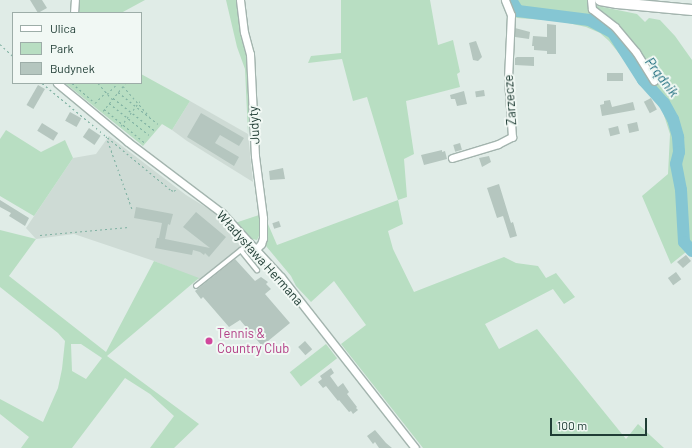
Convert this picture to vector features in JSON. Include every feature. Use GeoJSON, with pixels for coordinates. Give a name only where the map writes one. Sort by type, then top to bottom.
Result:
{"type":"FeatureCollection","features":[{"type":"Feature","properties":{"kind":"street"},"geometry":{"type":"LineString","coordinates":[[74,12],[75,0]]}},
{"type":"Feature","properties":{"kind":"street","name":"Judyty"},"geometry":{"type":"LineString","coordinates":[[240,0],[244,32],[250,54],[255,156],[263,218],[263,238],[261,244],[256,249]]}},
{"type":"Feature","properties":{"kind":"street","name":"Zarzecze"},"geometry":{"type":"LineString","coordinates":[[452,158],[498,144],[512,138],[508,78],[511,15],[505,0]]}},
{"type":"Feature","properties":{"kind":"street"},"geometry":{"type":"LineString","coordinates":[[591,0],[592,9],[615,27],[636,52],[654,81]]}},
{"type":"Feature","properties":{"kind":"street"},"geometry":{"type":"LineString","coordinates":[[600,0],[617,4],[692,10]]}},
{"type":"Feature","properties":{"kind":"street","name":"Władysława Hermana"},"geometry":{"type":"LineString","coordinates":[[58,84],[128,142],[222,213],[286,284],[415,448]]}},
{"type":"Feature","properties":{"kind":"lane"},"geometry":{"type":"LineString","coordinates":[[196,286],[250,243]]}},
{"type":"Feature","properties":{"kind":"lane"},"geometry":{"type":"LineString","coordinates":[[241,250],[257,270]]}},
{"type":"Feature","properties":{"kind":"path"},"geometry":{"type":"LineString","coordinates":[[0,44],[12,55]]}},
{"type":"Feature","properties":{"kind":"path"},"geometry":{"type":"LineString","coordinates":[[43,84],[171,190],[175,190],[179,185]]}},
{"type":"Feature","properties":{"kind":"path"},"geometry":{"type":"LineString","coordinates":[[73,84],[95,103],[117,84]]}},
{"type":"Feature","properties":{"kind":"path"},"geometry":{"type":"LineString","coordinates":[[102,112],[125,84]]}},
{"type":"Feature","properties":{"kind":"path"},"geometry":{"type":"LineString","coordinates":[[100,86],[113,99],[154,130]]}},
{"type":"Feature","properties":{"kind":"path"},"geometry":{"type":"LineString","coordinates":[[123,86],[152,119]]}},
{"type":"Feature","properties":{"kind":"path"},"geometry":{"type":"LineString","coordinates":[[118,92],[158,124]]}},
{"type":"Feature","properties":{"kind":"path"},"geometry":{"type":"LineString","coordinates":[[120,128],[140,102]]}},
{"type":"Feature","properties":{"kind":"path"},"geometry":{"type":"LineString","coordinates":[[109,103],[149,135]]}},
{"type":"Feature","properties":{"kind":"path"},"geometry":{"type":"LineString","coordinates":[[104,109],[144,142]]}},
{"type":"Feature","properties":{"kind":"path"},"geometry":{"type":"LineString","coordinates":[[106,136],[132,209]]}},
{"type":"Feature","properties":{"kind":"path"},"geometry":{"type":"LineString","coordinates":[[40,236],[129,226]]}},
{"type":"Feature","properties":{"kind":"shaded area"},"geometry":{"type":"Polygon","coordinates":[[[190,101],[248,134],[253,182],[172,130],[190,101]]]}},
{"type":"Feature","properties":{"kind":"shaded area"},"geometry":{"type":"Polygon","coordinates":[[[109,136],[186,195],[220,216],[244,244],[201,280],[154,261],[74,234],[36,239],[26,228],[73,158],[96,154],[109,136]]]}},
{"type":"Feature","properties":{"kind":"green space"},"geometry":{"type":"Polygon","coordinates":[[[78,0],[145,0],[123,12],[79,12],[78,0]]]}},
{"type":"Feature","properties":{"kind":"green space"},"geometry":{"type":"Polygon","coordinates":[[[226,0],[237,0],[251,81],[248,134],[245,69],[237,47],[226,0]]]}},
{"type":"Feature","properties":{"kind":"green space"},"geometry":{"type":"Polygon","coordinates":[[[341,0],[430,0],[438,45],[453,40],[460,72],[457,74],[460,87],[406,101],[414,154],[404,159],[407,197],[398,200],[367,97],[353,101],[342,59],[308,63],[311,56],[341,53],[341,0]]]}},
{"type":"Feature","properties":{"kind":"green space"},"geometry":{"type":"Polygon","coordinates":[[[507,0],[588,0],[592,14],[615,32],[646,70],[646,80],[643,83],[609,41],[600,33],[586,27],[559,21],[517,18],[513,15],[507,0]]]}},
{"type":"Feature","properties":{"kind":"green space"},"geometry":{"type":"Polygon","coordinates":[[[593,5],[637,14],[645,22],[649,18],[660,20],[675,36],[692,60],[692,256],[686,252],[671,264],[642,196],[668,174],[670,134],[661,106],[647,88],[657,80],[640,53],[595,10],[593,5]]]}},
{"type":"Feature","properties":{"kind":"green space"},"geometry":{"type":"Polygon","coordinates":[[[142,75],[190,101],[172,130],[162,124],[143,146],[66,84],[142,84],[142,75]]]}},
{"type":"Feature","properties":{"kind":"green space"},"geometry":{"type":"Polygon","coordinates":[[[6,130],[41,152],[65,140],[73,158],[34,216],[0,196],[0,139],[6,130]]]}},
{"type":"Feature","properties":{"kind":"green space"},"geometry":{"type":"Polygon","coordinates":[[[398,200],[403,224],[388,231],[393,249],[414,292],[504,257],[516,263],[538,266],[546,278],[556,273],[575,297],[564,304],[553,289],[485,324],[499,349],[537,329],[626,439],[638,424],[664,448],[423,448],[341,344],[366,325],[334,281],[311,302],[296,286],[291,276],[266,246],[268,224],[277,245],[398,200]]]}},
{"type":"Feature","properties":{"kind":"green space"},"geometry":{"type":"Polygon","coordinates":[[[259,215],[259,236],[257,240],[247,236],[235,223],[259,215]]]}},
{"type":"Feature","properties":{"kind":"green space"},"geometry":{"type":"Polygon","coordinates":[[[0,230],[36,239],[9,276],[106,352],[154,261],[199,278],[107,356],[199,424],[174,448],[150,448],[174,416],[150,394],[125,378],[72,448],[21,448],[29,437],[0,414],[0,399],[43,422],[58,388],[65,341],[58,333],[0,287],[0,230]],[[71,344],[72,371],[86,379],[102,358],[81,344],[71,344]]]}},
{"type":"Feature","properties":{"kind":"green space"},"geometry":{"type":"Polygon","coordinates":[[[326,344],[337,358],[301,387],[290,372],[326,344]]]}},
{"type":"Feature","properties":{"kind":"building"},"geometry":{"type":"Polygon","coordinates":[[[30,0],[42,0],[47,8],[37,12],[30,0]]]}},
{"type":"Feature","properties":{"kind":"building"},"geometry":{"type":"Polygon","coordinates":[[[547,24],[556,25],[556,54],[547,54],[547,51],[534,50],[534,46],[532,46],[533,36],[547,37],[547,24]]]}},
{"type":"Feature","properties":{"kind":"building"},"geometry":{"type":"Polygon","coordinates":[[[515,28],[530,32],[529,39],[515,37],[515,28]]]}},
{"type":"Feature","properties":{"kind":"building"},"geometry":{"type":"Polygon","coordinates":[[[476,41],[482,57],[478,61],[473,60],[469,43],[476,41]]]}},
{"type":"Feature","properties":{"kind":"building"},"geometry":{"type":"Polygon","coordinates":[[[534,57],[534,66],[515,65],[515,58],[534,57]]]}},
{"type":"Feature","properties":{"kind":"building"},"geometry":{"type":"Polygon","coordinates":[[[607,73],[623,73],[623,81],[607,81],[607,73]]]}},
{"type":"Feature","properties":{"kind":"building"},"geometry":{"type":"Polygon","coordinates":[[[38,85],[45,89],[33,109],[26,105],[38,85]]]}},
{"type":"Feature","properties":{"kind":"building"},"geometry":{"type":"Polygon","coordinates":[[[484,90],[485,96],[476,97],[475,91],[484,90]]]}},
{"type":"Feature","properties":{"kind":"building"},"geometry":{"type":"Polygon","coordinates":[[[464,91],[467,104],[457,106],[455,99],[451,99],[450,95],[464,91]]]}},
{"type":"Feature","properties":{"kind":"building"},"geometry":{"type":"Polygon","coordinates":[[[651,98],[657,110],[650,113],[644,102],[651,98]]]}},
{"type":"Feature","properties":{"kind":"building"},"geometry":{"type":"Polygon","coordinates":[[[610,100],[612,107],[633,102],[635,110],[602,116],[600,105],[604,104],[604,101],[610,100]]]}},
{"type":"Feature","properties":{"kind":"building"},"geometry":{"type":"Polygon","coordinates":[[[70,112],[81,118],[77,127],[65,121],[70,112]]]}},
{"type":"Feature","properties":{"kind":"building"},"geometry":{"type":"Polygon","coordinates":[[[201,113],[244,138],[239,146],[220,135],[215,143],[239,157],[234,166],[187,137],[201,113]]]}},
{"type":"Feature","properties":{"kind":"building"},"geometry":{"type":"Polygon","coordinates":[[[637,122],[639,131],[629,133],[627,124],[637,122]]]}},
{"type":"Feature","properties":{"kind":"building"},"geometry":{"type":"Polygon","coordinates":[[[42,123],[58,133],[53,141],[37,131],[42,123]]]}},
{"type":"Feature","properties":{"kind":"building"},"geometry":{"type":"Polygon","coordinates":[[[618,126],[620,134],[610,136],[608,128],[618,126]]]}},
{"type":"Feature","properties":{"kind":"building"},"geometry":{"type":"Polygon","coordinates":[[[89,128],[101,136],[94,145],[83,137],[89,128]]]}},
{"type":"Feature","properties":{"kind":"building"},"geometry":{"type":"Polygon","coordinates":[[[460,143],[462,150],[455,152],[453,145],[460,143]]]}},
{"type":"Feature","properties":{"kind":"building"},"geometry":{"type":"Polygon","coordinates":[[[442,150],[442,152],[445,151],[447,159],[424,165],[421,155],[442,150]]]}},
{"type":"Feature","properties":{"kind":"building"},"geometry":{"type":"Polygon","coordinates":[[[489,156],[491,162],[482,167],[479,158],[489,156]]]}},
{"type":"Feature","properties":{"kind":"building"},"geometry":{"type":"Polygon","coordinates":[[[283,168],[285,179],[270,180],[269,171],[283,168]]]}},
{"type":"Feature","properties":{"kind":"building"},"geometry":{"type":"Polygon","coordinates":[[[499,184],[511,223],[513,222],[517,236],[510,238],[503,216],[497,218],[487,188],[499,184]]]}},
{"type":"Feature","properties":{"kind":"building"},"geometry":{"type":"Polygon","coordinates":[[[0,200],[29,218],[25,226],[9,216],[11,213],[0,207],[0,200]]]}},
{"type":"Feature","properties":{"kind":"building"},"geometry":{"type":"Polygon","coordinates":[[[136,207],[173,214],[170,225],[168,224],[165,239],[210,248],[183,227],[196,212],[226,237],[209,257],[205,253],[204,255],[193,250],[192,255],[155,248],[162,223],[134,218],[136,207]]]}},
{"type":"Feature","properties":{"kind":"building"},"geometry":{"type":"Polygon","coordinates":[[[279,221],[281,227],[274,229],[272,223],[279,221]]]}},
{"type":"Feature","properties":{"kind":"building"},"geometry":{"type":"Polygon","coordinates":[[[686,255],[691,261],[683,268],[677,262],[686,255]]]}},
{"type":"Feature","properties":{"kind":"building"},"geometry":{"type":"Polygon","coordinates":[[[235,259],[255,281],[261,277],[268,282],[266,284],[271,289],[265,294],[290,323],[262,346],[240,320],[229,327],[203,297],[201,299],[195,291],[235,259]]]}},
{"type":"Feature","properties":{"kind":"building"},"geometry":{"type":"Polygon","coordinates":[[[676,272],[681,279],[673,285],[668,278],[676,272]]]}},
{"type":"Feature","properties":{"kind":"building"},"geometry":{"type":"Polygon","coordinates":[[[305,341],[312,349],[305,355],[298,347],[305,341]]]}},
{"type":"Feature","properties":{"kind":"building"},"geometry":{"type":"Polygon","coordinates":[[[331,368],[334,373],[330,376],[338,387],[343,383],[349,392],[347,394],[357,407],[356,408],[358,410],[353,414],[351,411],[349,412],[339,400],[338,401],[326,386],[323,388],[318,382],[322,379],[320,376],[331,368]]]}},
{"type":"Feature","properties":{"kind":"building"},"geometry":{"type":"Polygon","coordinates":[[[375,430],[392,448],[379,448],[375,442],[373,444],[367,436],[375,430]]]}},
{"type":"Feature","properties":{"kind":"waterway","name":"Prądnik"},"geometry":{"type":"LineString","coordinates":[[511,0],[518,11],[589,20],[613,33],[643,80],[664,103],[673,119],[678,137],[679,152],[676,164],[681,190],[684,242],[692,251]]}},
{"type":"Feature","properties":{"kind":"place","name":"Tennis & Country Club"},"geometry":{"type":"Point","coordinates":[209,341]}}]}
